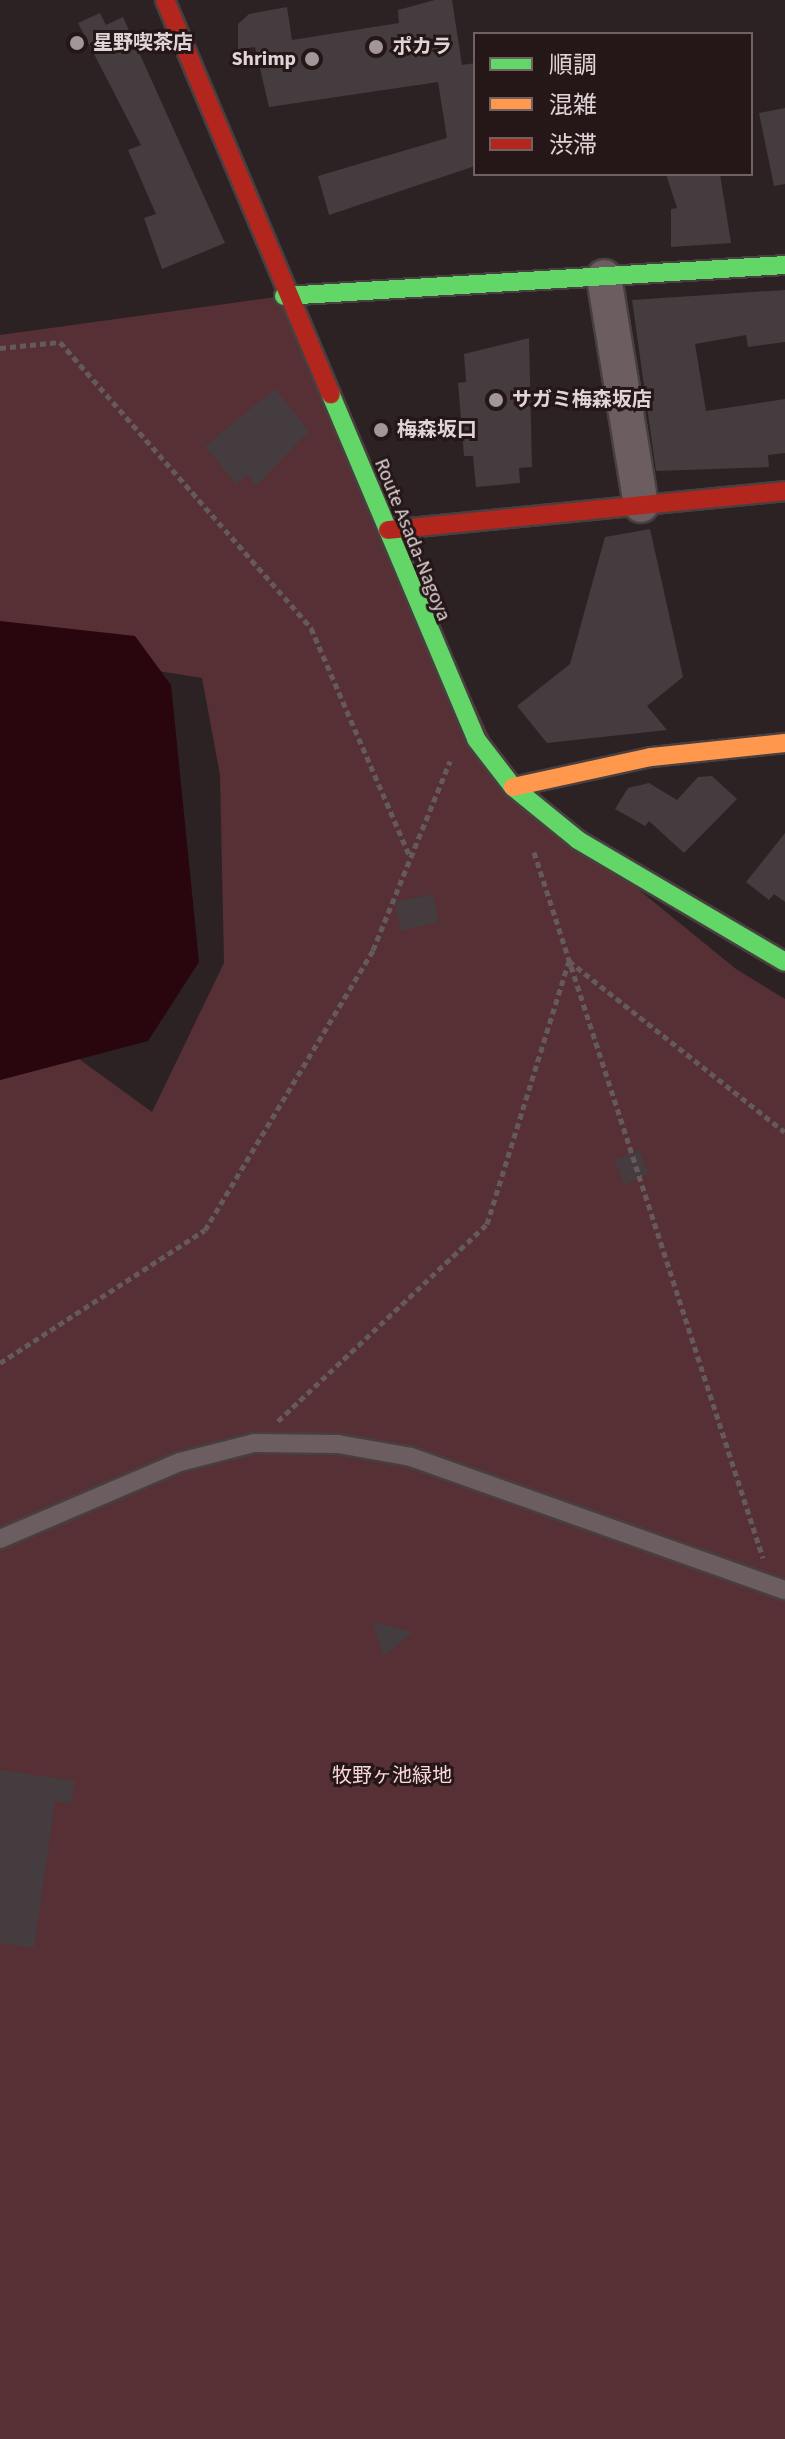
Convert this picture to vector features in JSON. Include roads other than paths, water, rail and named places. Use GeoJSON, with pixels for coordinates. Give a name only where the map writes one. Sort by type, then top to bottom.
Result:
{"type":"FeatureCollection","features":[{"type":"Feature","properties":{"kind":"main road","name":"Route Asada-Nagoya"},"geometry":{"type":"LineString","coordinates":[[165,0],[284,296],[388,530],[467,720],[513,787],[578,840],[785,962]]}},
{"type":"Feature","properties":{"kind":"main road"},"geometry":{"type":"LineString","coordinates":[[284,296],[785,265]]}},
{"type":"Feature","properties":{"kind":"main road"},"geometry":{"type":"LineString","coordinates":[[388,530],[785,491]]}},
{"type":"Feature","properties":{"kind":"main road"},"geometry":{"type":"LineString","coordinates":[[513,787],[651,757],[785,743]]}},
{"type":"Feature","properties":{"kind":"street"},"geometry":{"type":"LineString","coordinates":[[604,277],[641,505]]}},
{"type":"Feature","properties":{"kind":"lane"},"geometry":{"type":"LineString","coordinates":[[0,1539],[180,1462],[254,1443],[338,1444],[411,1457],[778,1588]]}},
{"type":"Feature","properties":{"kind":"place","name":"星野喫茶店"},"geometry":{"type":"Point","coordinates":[77,43]}},
{"type":"Feature","properties":{"kind":"place","name":"ポカラ"},"geometry":{"type":"Point","coordinates":[376,47]}},
{"type":"Feature","properties":{"kind":"place","name":"Shrimp"},"geometry":{"type":"Point","coordinates":[312,59]}},
{"type":"Feature","properties":{"kind":"place","name":"サガミ梅森坂店"},"geometry":{"type":"Point","coordinates":[496,400]}},
{"type":"Feature","properties":{"kind":"place","name":"梅森坂口"},"geometry":{"type":"Point","coordinates":[381,430]}},
{"type":"Feature","properties":{"kind":"park label","name":"牧野ヶ池緑地"},"geometry":{"type":"Point","coordinates":[392,1776]}}]}
